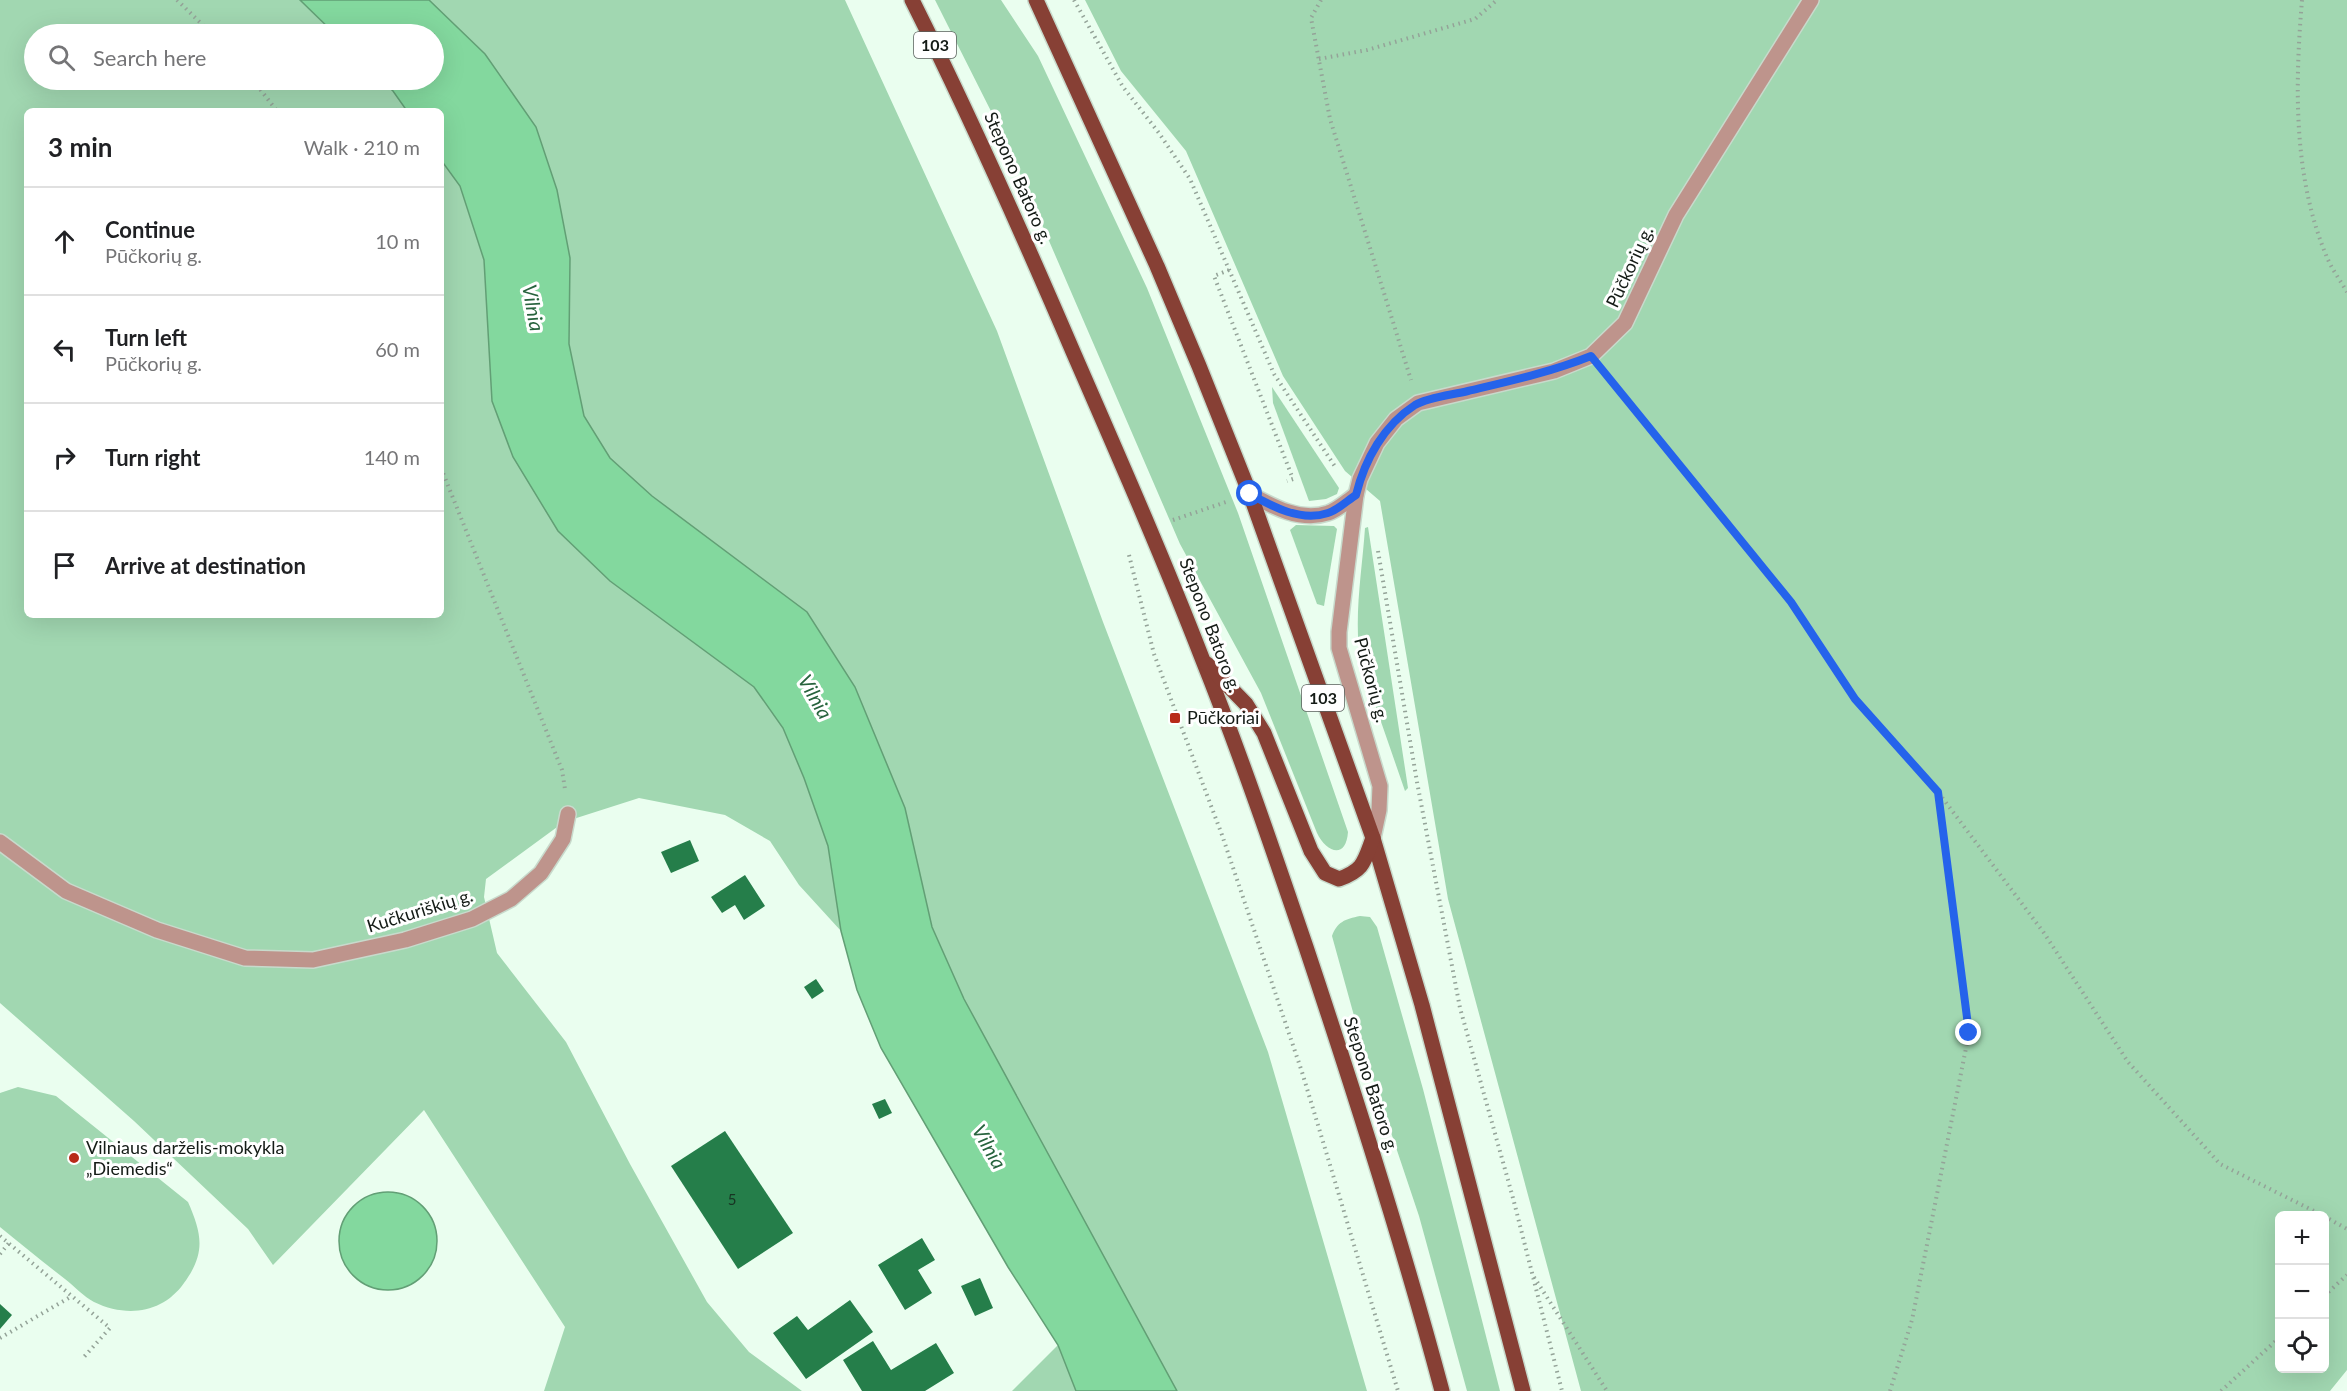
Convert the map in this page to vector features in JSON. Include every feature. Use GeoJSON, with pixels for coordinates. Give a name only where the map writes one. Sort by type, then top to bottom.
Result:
{"type":"FeatureCollection","features":[{"type":"Feature","properties":{"kind":"main road","name":"Stepono Batoro g."},"geometry":{"type":"LineString","coordinates":[[912,0],[957,90],[1052,303],[1145,516],[1203,659],[1253,794],[1334,1031],[1409,1270],[1442,1391]]}},
{"type":"Feature","properties":{"kind":"main road","name":"103"},"geometry":{"type":"LineString","coordinates":[[1036,0],[1157,266],[1250,494],[1373,838],[1422,1005],[1523,1391]]}},
{"type":"Feature","properties":{"kind":"main road"},"geometry":{"type":"LineString","coordinates":[[1203,659],[1246,704],[1264,733],[1311,851],[1325,873],[1339,879],[1353,874],[1364,862],[1373,838]]}},
{"type":"Feature","properties":{"kind":"street","name":"Pūčkorių g."},"geometry":{"type":"LineString","coordinates":[[1373,838],[1379,810],[1380,786],[1339,648],[1339,632],[1356,495],[1360,479],[1377,443],[1396,419],[1418,403],[1554,371],[1591,356],[1625,323],[1676,215],[1811,0]]}},
{"type":"Feature","properties":{"kind":"street"},"geometry":{"type":"LineString","coordinates":[[1250,494],[1290,513],[1307,515],[1329,513],[1356,495]]}},
{"type":"Feature","properties":{"kind":"street","name":"Kučkuriškių g."},"geometry":{"type":"LineString","coordinates":[[0,842],[66,891],[158,930],[245,958],[313,960],[405,940],[472,919],[511,899],[541,873],[563,839],[568,814]]}},
{"type":"Feature","properties":{"kind":"path"},"geometry":{"type":"LineString","coordinates":[[177,0],[202,24]]}},
{"type":"Feature","properties":{"kind":"path"},"geometry":{"type":"LineString","coordinates":[[1074,0],[1123,87],[1160,133],[1190,179],[1275,375],[1356,495]]}},
{"type":"Feature","properties":{"kind":"path"},"geometry":{"type":"LineString","coordinates":[[1321,0],[1311,18],[1330,119],[1418,403]]}},
{"type":"Feature","properties":{"kind":"path"},"geometry":{"type":"LineString","coordinates":[[1319,59],[1367,50],[1474,19],[1497,0]]}},
{"type":"Feature","properties":{"kind":"path"},"geometry":{"type":"LineString","coordinates":[[2302,0],[2297,64],[2299,137],[2311,207],[2320,237],[2326,256],[2347,291]]}},
{"type":"Feature","properties":{"kind":"path"},"geometry":{"type":"LineString","coordinates":[[261,90],[275,108]]}},
{"type":"Feature","properties":{"kind":"path"},"geometry":{"type":"LineString","coordinates":[[1591,356],[1791,602],[1855,699],[1938,792],[2044,933],[2128,1062],[2220,1164],[2314,1211]]}},
{"type":"Feature","properties":{"kind":"path"},"geometry":{"type":"LineString","coordinates":[[444,475],[562,770],[568,814]]}},
{"type":"Feature","properties":{"kind":"path"},"geometry":{"type":"LineString","coordinates":[[1377,546],[1417,782],[1460,1008],[1562,1391]]}},
{"type":"Feature","properties":{"kind":"path"},"geometry":{"type":"LineString","coordinates":[[1127,548],[1154,654],[1222,835],[1302,1072],[1398,1391]]}},
{"type":"Feature","properties":{"kind":"path"},"geometry":{"type":"LineString","coordinates":[[1890,1391],[1912,1320],[1969,1033],[1938,792]]}},
{"type":"Feature","properties":{"kind":"path"},"geometry":{"type":"LineString","coordinates":[[2329,1219],[2347,1229]]}},
{"type":"Feature","properties":{"kind":"path"},"geometry":{"type":"LineString","coordinates":[[0,1236],[110,1328],[83,1358]]}},
{"type":"Feature","properties":{"kind":"path"},"geometry":{"type":"LineString","coordinates":[[0,1254],[9,1244]]}},
{"type":"Feature","properties":{"kind":"path"},"geometry":{"type":"LineString","coordinates":[[1532,1274],[1606,1391]]}},
{"type":"Feature","properties":{"kind":"path"},"geometry":{"type":"LineString","coordinates":[[2329,1292],[2347,1275]]}},
{"type":"Feature","properties":{"kind":"path"},"geometry":{"type":"LineString","coordinates":[[0,1338],[72,1296]]}},
{"type":"Feature","properties":{"kind":"path"},"geometry":{"type":"LineString","coordinates":[[2221,1391],[2275,1342]]}},
{"type":"Feature","properties":{"kind":"shaded area"},"geometry":{"type":"Polygon","coordinates":[[[0,0],[300,0],[325,24],[24,24],[24,90],[392,90],[405,108],[24,108],[24,618],[444,618],[444,164],[460,186],[484,260],[492,401],[610,581],[754,687],[783,728],[804,778],[828,846],[841,931],[799,885],[770,841],[725,815],[639,798],[564,822],[486,879],[484,897],[497,953],[566,1042],[630,1164],[707,1302],[749,1352],[802,1391],[544,1391],[565,1327],[424,1110],[273,1265],[248,1229],[134,1121],[0,1003],[0,0]]]}},
{"type":"Feature","properties":{"kind":"shaded area"},"geometry":{"type":"Polygon","coordinates":[[[429,0],[845,0],[997,331],[1103,622],[1268,1052],[1367,1391],[1177,1391],[964,999],[932,927],[905,808],[855,687],[807,612],[652,496],[610,458],[583,416],[569,344],[570,258],[429,0]]]}},
{"type":"Feature","properties":{"kind":"shaded area"},"geometry":{"type":"Polygon","coordinates":[[[935,0],[1001,0],[1038,56],[1147,288],[1238,513],[1348,832],[1344,847],[1340,850],[1325,845],[1317,833],[1261,693],[1180,544],[1005,139],[935,0]]]}},
{"type":"Feature","properties":{"kind":"shaded area"},"geometry":{"type":"Polygon","coordinates":[[[1085,0],[2347,0],[2347,1370],[2330,1391],[1581,1391],[1448,899],[1380,501],[1345,471],[1283,376],[1186,151],[1121,71],[1085,0]]]}},
{"type":"Feature","properties":{"kind":"shaded area"},"geometry":{"type":"Polygon","coordinates":[[[1272,387],[1339,488],[1337,494],[1326,499],[1309,501],[1273,403],[1272,387]]]}},
{"type":"Feature","properties":{"kind":"shaded area"},"geometry":{"type":"Polygon","coordinates":[[[1296,525],[1334,526],[1337,529],[1324,606],[1317,604],[1290,530],[1296,525]]]}},
{"type":"Feature","properties":{"kind":"shaded area"},"geometry":{"type":"Polygon","coordinates":[[[1368,527],[1408,788],[1405,791],[1361,664],[1358,613],[1365,528],[1368,527]]]}},
{"type":"Feature","properties":{"kind":"shaded area"},"geometry":{"type":"Polygon","coordinates":[[[1360,916],[1370,917],[1377,927],[1423,1089],[1500,1391],[1467,1391],[1419,1216],[1364,1052],[1332,936],[1336,927],[1342,922],[1360,916]]]}},
{"type":"Feature","properties":{"kind":"shaded area"},"geometry":{"type":"Polygon","coordinates":[[[18,1087],[56,1096],[188,1202],[199,1234],[199,1253],[184,1283],[166,1301],[144,1310],[131,1311],[106,1307],[94,1302],[0,1227],[0,1093],[18,1087]]]}},
{"type":"Feature","properties":{"kind":"shaded area"},"geometry":{"type":"Polygon","coordinates":[[[1058,1345],[1076,1391],[1012,1391],[1058,1345]]]}},
{"type":"Feature","properties":{"kind":"water","name":"Vilnia"},"geometry":{"type":"Polygon","coordinates":[[[300,0],[429,0],[485,54],[536,127],[557,190],[570,258],[569,344],[584,416],[610,458],[652,496],[807,612],[855,687],[905,808],[932,927],[964,999],[1177,1391],[1076,1391],[1058,1345],[1008,1267],[881,1048],[857,990],[841,931],[828,846],[804,778],[783,728],[754,687],[610,581],[558,531],[513,457],[492,401],[484,260],[460,186],[444,164],[444,108],[405,108],[392,90],[444,90],[444,24],[325,24],[300,0]]]}},
{"type":"Feature","properties":{"kind":"water"},"geometry":{"type":"Polygon","coordinates":[[[388,1192],[407,1196],[422,1207],[433,1222],[437,1241],[433,1260],[422,1275],[407,1286],[388,1290],[369,1286],[354,1275],[343,1260],[339,1241],[343,1222],[354,1207],[369,1196],[388,1192]]]}},
{"type":"Feature","properties":{"kind":"building"},"geometry":{"type":"Polygon","coordinates":[[[690,840],[699,861],[671,873],[661,852],[690,840]]]}},
{"type":"Feature","properties":{"kind":"building"},"geometry":{"type":"Polygon","coordinates":[[[745,875],[765,906],[744,920],[735,905],[722,913],[711,897],[745,875]]]}},
{"type":"Feature","properties":{"kind":"building"},"geometry":{"type":"Polygon","coordinates":[[[816,979],[824,991],[812,999],[804,987],[816,979]]]}},
{"type":"Feature","properties":{"kind":"building"},"geometry":{"type":"Polygon","coordinates":[[[885,1099],[892,1113],[879,1119],[872,1104],[885,1099]]]}},
{"type":"Feature","properties":{"kind":"building"},"geometry":{"type":"Polygon","coordinates":[[[725,1131],[793,1233],[738,1269],[671,1166],[725,1131]]]}},
{"type":"Feature","properties":{"kind":"building"},"geometry":{"type":"Polygon","coordinates":[[[922,1238],[935,1260],[918,1270],[932,1293],[905,1310],[878,1265],[922,1238]]]}},
{"type":"Feature","properties":{"kind":"building"},"geometry":{"type":"Polygon","coordinates":[[[980,1278],[993,1308],[975,1316],[961,1286],[980,1278]]]}},
{"type":"Feature","properties":{"kind":"building"},"geometry":{"type":"Polygon","coordinates":[[[850,1300],[873,1332],[806,1379],[773,1333],[797,1316],[808,1330],[850,1300]]]}},
{"type":"Feature","properties":{"kind":"building"},"geometry":{"type":"Polygon","coordinates":[[[0,1304],[12,1315],[0,1329],[0,1304]]]}},
{"type":"Feature","properties":{"kind":"building"},"geometry":{"type":"Polygon","coordinates":[[[873,1341],[891,1370],[936,1343],[954,1373],[925,1391],[862,1391],[843,1360],[873,1341]]]}},
{"type":"Feature","properties":{"kind":"place","name":"Pūčkoriai"},"geometry":{"type":"Point","coordinates":[1175,718]}},
{"type":"Feature","properties":{"kind":"place","name":"Vilniaus darželis-mokykla „Diemedis“"},"geometry":{"type":"Point","coordinates":[74,1158]}},
{"type":"Feature","properties":{"kind":"route"},"geometry":{"type":"LineString","coordinates":[[1250,494],[1290,513],[1307,515],[1329,513],[1356,495],[1360,479],[1377,443],[1396,419],[1418,403],[1554,371],[1591,356],[1791,602],[1855,699],[1938,792],[1969,1033]]}}]}
